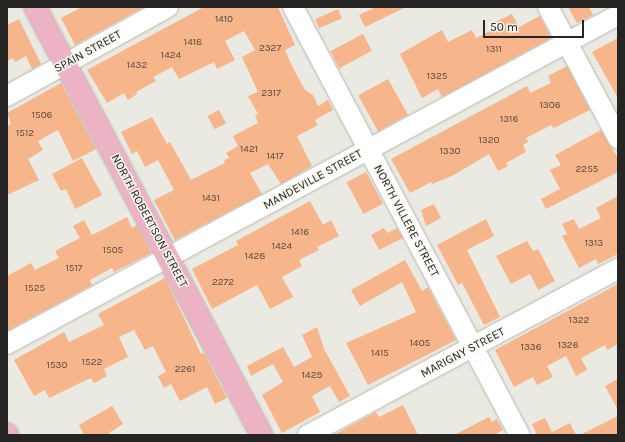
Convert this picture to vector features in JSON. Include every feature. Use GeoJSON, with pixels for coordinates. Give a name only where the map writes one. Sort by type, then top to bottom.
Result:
{"type":"FeatureCollection","features":[{"type":"Feature","properties":{"kind":"main road","name":"NORTH ROBERTSON STREET"},"geometry":{"type":"LineString","coordinates":[[35,7],[262,435]]}},
{"type":"Feature","properties":{"kind":"street","name":"SPAIN STREET"},"geometry":{"type":"LineString","coordinates":[[7,96],[168,7]]}},
{"type":"Feature","properties":{"kind":"street","name":"NORTH VILLERE STREET"},"geometry":{"type":"LineString","coordinates":[[293,7],[520,435]]}},
{"type":"Feature","properties":{"kind":"street"},"geometry":{"type":"LineString","coordinates":[[548,7],[618,138]]}},
{"type":"Feature","properties":{"kind":"street","name":"MANDEVILLE STREET"},"geometry":{"type":"LineString","coordinates":[[7,344],[170,259],[618,15]]}},
{"type":"Feature","properties":{"kind":"street","name":"MARIGNY STREET"},"geometry":{"type":"LineString","coordinates":[[308,435],[618,269]]}},
{"type":"Feature","properties":{"kind":"building"},"geometry":{"type":"Polygon","coordinates":[[[82,7],[144,7],[75,45],[61,18],[82,7]]]}},
{"type":"Feature","properties":{"kind":"building"},"geometry":{"type":"Polygon","coordinates":[[[204,7],[278,7],[295,45],[285,50],[292,66],[305,90],[313,95],[318,106],[328,100],[333,110],[315,120],[318,125],[297,136],[312,166],[281,184],[268,164],[250,173],[262,194],[175,240],[154,200],[174,190],[158,160],[145,167],[137,151],[132,154],[121,132],[152,117],[167,144],[170,142],[191,180],[225,163],[224,160],[229,158],[226,153],[238,146],[233,136],[258,123],[255,116],[258,114],[248,96],[258,92],[242,57],[255,50],[244,31],[225,41],[235,60],[217,69],[214,62],[179,79],[172,67],[153,77],[156,81],[136,92],[137,94],[128,100],[124,93],[107,103],[87,70],[204,7]]]}},
{"type":"Feature","properties":{"kind":"building"},"geometry":{"type":"Polygon","coordinates":[[[376,7],[406,7],[365,27],[359,15],[376,7]]]}},
{"type":"Feature","properties":{"kind":"building"},"geometry":{"type":"Polygon","coordinates":[[[568,7],[589,7],[593,15],[577,23],[568,7]]]}},
{"type":"Feature","properties":{"kind":"building"},"geometry":{"type":"Polygon","coordinates":[[[338,9],[342,18],[319,28],[315,19],[338,9]]]}},
{"type":"Feature","properties":{"kind":"building"},"geometry":{"type":"Polygon","coordinates":[[[512,14],[519,27],[540,16],[551,38],[442,97],[438,89],[422,98],[400,54],[442,30],[448,42],[472,30],[476,38],[498,27],[495,22],[512,14]]]}},
{"type":"Feature","properties":{"kind":"building"},"geometry":{"type":"Polygon","coordinates":[[[19,19],[41,64],[32,69],[26,56],[15,62],[13,58],[7,61],[7,25],[19,19]]]}},
{"type":"Feature","properties":{"kind":"building"},"geometry":{"type":"Polygon","coordinates":[[[363,34],[372,51],[339,68],[330,51],[363,34]]]}},
{"type":"Feature","properties":{"kind":"building"},"geometry":{"type":"Polygon","coordinates":[[[618,38],[618,98],[592,52],[618,38]]]}},
{"type":"Feature","properties":{"kind":"building"},"geometry":{"type":"Polygon","coordinates":[[[567,66],[590,110],[554,128],[551,125],[526,138],[528,142],[523,145],[526,152],[506,163],[508,166],[498,171],[489,154],[452,176],[432,184],[431,182],[410,193],[391,159],[527,86],[530,93],[551,83],[548,76],[567,66]]]}},
{"type":"Feature","properties":{"kind":"building"},"geometry":{"type":"Polygon","coordinates":[[[388,79],[408,115],[378,131],[358,95],[388,79]]]}},
{"type":"Feature","properties":{"kind":"building"},"geometry":{"type":"Polygon","coordinates":[[[61,83],[96,149],[73,161],[58,130],[38,141],[43,150],[28,159],[39,180],[7,195],[7,126],[11,124],[7,113],[61,83]]]}},
{"type":"Feature","properties":{"kind":"building"},"geometry":{"type":"Polygon","coordinates":[[[219,110],[226,123],[215,129],[208,116],[219,110]]]}},
{"type":"Feature","properties":{"kind":"building"},"geometry":{"type":"Polygon","coordinates":[[[601,130],[618,158],[618,172],[546,209],[541,199],[560,189],[550,170],[561,165],[555,155],[601,130]]]}},
{"type":"Feature","properties":{"kind":"building"},"geometry":{"type":"Polygon","coordinates":[[[82,158],[102,195],[75,209],[66,189],[61,191],[52,174],[82,158]]]}},
{"type":"Feature","properties":{"kind":"building"},"geometry":{"type":"Polygon","coordinates":[[[366,172],[383,204],[363,214],[347,182],[366,172]]]}},
{"type":"Feature","properties":{"kind":"building"},"geometry":{"type":"Polygon","coordinates":[[[618,196],[618,254],[598,264],[596,259],[579,268],[562,236],[567,234],[562,224],[574,219],[579,229],[601,218],[596,208],[618,196]]]}},
{"type":"Feature","properties":{"kind":"building"},"geometry":{"type":"Polygon","coordinates":[[[310,201],[323,225],[331,220],[339,236],[317,247],[319,250],[299,260],[302,266],[282,277],[293,297],[270,309],[257,285],[212,309],[192,269],[238,245],[236,241],[310,201]]]}},
{"type":"Feature","properties":{"kind":"building"},"geometry":{"type":"Polygon","coordinates":[[[434,204],[441,218],[426,226],[421,210],[434,204]]]}},
{"type":"Feature","properties":{"kind":"building"},"geometry":{"type":"Polygon","coordinates":[[[127,217],[132,228],[137,225],[151,253],[114,272],[112,268],[90,280],[92,285],[7,331],[7,276],[31,263],[35,270],[59,258],[55,251],[80,238],[73,226],[84,220],[92,235],[127,217]]]}},
{"type":"Feature","properties":{"kind":"building"},"geometry":{"type":"Polygon","coordinates":[[[486,219],[494,236],[467,250],[500,317],[484,325],[462,283],[458,285],[437,245],[486,219]]]}},
{"type":"Feature","properties":{"kind":"building"},"geometry":{"type":"Polygon","coordinates":[[[384,228],[387,233],[397,228],[403,238],[379,250],[371,235],[384,228]]]}},
{"type":"Feature","properties":{"kind":"building"},"geometry":{"type":"Polygon","coordinates":[[[527,241],[533,251],[538,249],[555,281],[538,290],[530,274],[511,284],[496,256],[527,241]]]}},
{"type":"Feature","properties":{"kind":"building"},"geometry":{"type":"Polygon","coordinates":[[[405,260],[422,291],[428,287],[456,340],[368,385],[346,343],[416,312],[402,282],[360,306],[351,290],[405,260]]]}},
{"type":"Feature","properties":{"kind":"building"},"geometry":{"type":"Polygon","coordinates":[[[165,278],[201,354],[204,353],[227,398],[215,404],[207,387],[180,401],[171,384],[164,388],[158,376],[166,372],[153,346],[145,350],[134,330],[119,337],[128,357],[104,369],[107,376],[94,383],[91,378],[49,398],[45,390],[34,396],[14,360],[64,332],[69,342],[104,325],[98,314],[165,278]]]}},
{"type":"Feature","properties":{"kind":"building"},"geometry":{"type":"Polygon","coordinates":[[[618,284],[618,344],[607,350],[605,345],[581,358],[587,370],[576,376],[566,356],[547,366],[553,377],[537,385],[533,377],[514,387],[495,350],[618,284]]]}},
{"type":"Feature","properties":{"kind":"building"},"geometry":{"type":"Polygon","coordinates":[[[317,327],[324,349],[350,396],[339,402],[330,386],[312,396],[320,412],[282,433],[262,395],[283,382],[273,364],[251,376],[247,366],[283,347],[294,367],[312,357],[302,335],[317,327]]]}},
{"type":"Feature","properties":{"kind":"building"},"geometry":{"type":"Polygon","coordinates":[[[618,379],[618,410],[605,386],[618,379]]]}},
{"type":"Feature","properties":{"kind":"building"},"geometry":{"type":"Polygon","coordinates":[[[403,405],[418,435],[334,435],[376,412],[379,417],[403,405]]]}},
{"type":"Feature","properties":{"kind":"building"},"geometry":{"type":"Polygon","coordinates":[[[112,406],[123,424],[106,435],[84,435],[79,425],[112,406]]]}},
{"type":"Feature","properties":{"kind":"building"},"geometry":{"type":"Polygon","coordinates":[[[618,416],[618,435],[580,435],[618,416]]]}},
{"type":"Feature","properties":{"kind":"building"},"geometry":{"type":"Polygon","coordinates":[[[489,417],[492,422],[497,419],[503,430],[494,435],[454,435],[489,417]]]}},
{"type":"Feature","properties":{"kind":"building"},"geometry":{"type":"Polygon","coordinates":[[[545,418],[552,432],[570,423],[576,435],[537,435],[532,424],[545,418]]]}}]}
